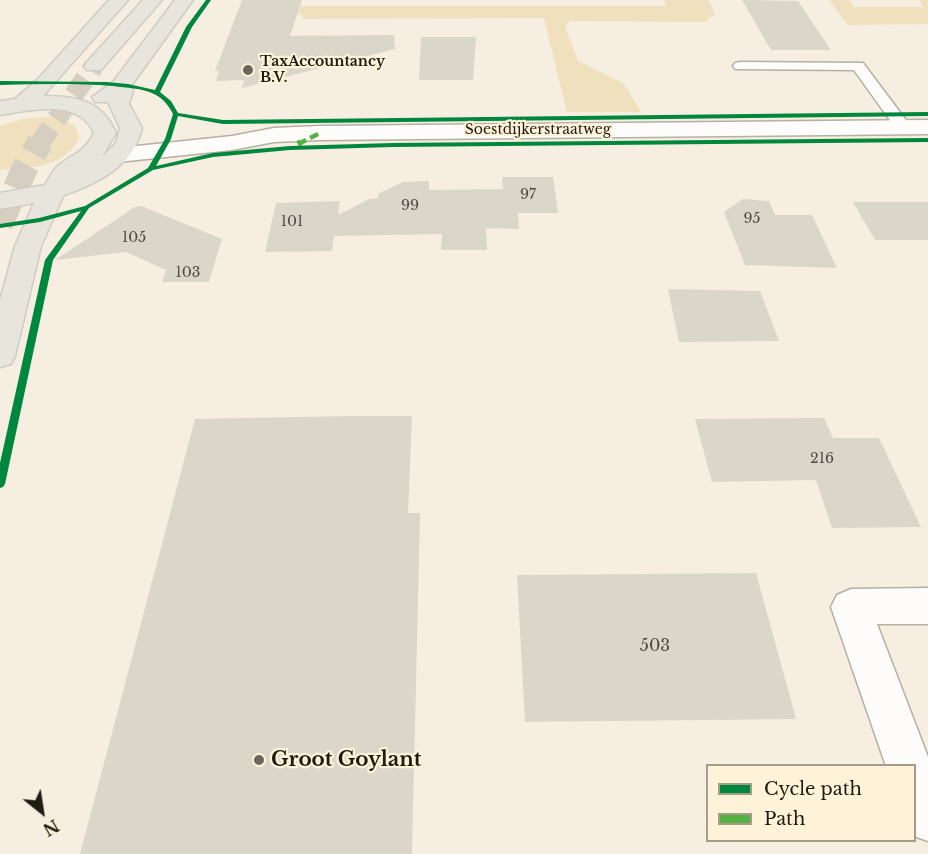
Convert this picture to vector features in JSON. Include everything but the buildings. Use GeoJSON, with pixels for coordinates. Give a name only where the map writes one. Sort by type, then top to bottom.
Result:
{"type":"FeatureCollection","features":[{"type":"Feature","properties":{"kind":"main road"},"geometry":{"type":"LineString","coordinates":[[22,104],[45,83],[119,0]]}},
{"type":"Feature","properties":{"kind":"main road"},"geometry":{"type":"LineString","coordinates":[[94,66],[153,0]]}},
{"type":"Feature","properties":{"kind":"main road"},"geometry":{"type":"LineString","coordinates":[[0,185],[85,178],[118,155],[127,141],[112,119],[107,93],[120,86],[184,0]]}},
{"type":"Feature","properties":{"kind":"main road"},"geometry":{"type":"LineString","coordinates":[[0,89],[69,55]]}},
{"type":"Feature","properties":{"kind":"main road"},"geometry":{"type":"LineString","coordinates":[[0,108],[22,104],[64,104],[112,119]]}},
{"type":"Feature","properties":{"kind":"main road"},"geometry":{"type":"LineString","coordinates":[[0,201],[61,180],[97,148],[112,119]]}},
{"type":"Feature","properties":{"kind":"main road","name":"Soestdijkerstraatweg"},"geometry":{"type":"LineString","coordinates":[[112,119],[274,135]]}},
{"type":"Feature","properties":{"kind":"main road","name":"Soestdijkerstraatweg"},"geometry":{"type":"LineString","coordinates":[[118,155],[274,135],[410,131],[928,127]]}},
{"type":"Feature","properties":{"kind":"main road"},"geometry":{"type":"LineString","coordinates":[[0,356],[28,246],[61,180]]}},
{"type":"Feature","properties":{"kind":"main road"},"geometry":{"type":"LineString","coordinates":[[909,764],[851,607],[928,606]]}},
{"type":"Feature","properties":{"kind":"main road"},"geometry":{"type":"LineString","coordinates":[[916,784],[928,818]]}},
{"type":"Feature","properties":{"kind":"lane"},"geometry":{"type":"LineString","coordinates":[[740,66],[858,66],[903,127]]}},
{"type":"Feature","properties":{"kind":"shaded area"},"geometry":{"type":"Polygon","coordinates":[[[664,0],[708,0],[715,14],[705,22],[570,21],[565,26],[578,61],[624,84],[641,112],[567,112],[544,18],[303,19],[301,14],[236,14],[238,11],[299,11],[300,6],[666,6],[664,0]]]}},
{"type":"Feature","properties":{"kind":"shaded area"},"geometry":{"type":"Polygon","coordinates":[[[829,0],[849,0],[854,7],[923,7],[919,0],[928,0],[928,24],[848,25],[829,0]]]}},
{"type":"Feature","properties":{"kind":"shaded area"},"geometry":{"type":"Polygon","coordinates":[[[46,117],[61,119],[75,126],[79,137],[74,146],[66,154],[46,164],[22,169],[0,169],[0,126],[22,119],[46,117]]]}},
{"type":"Feature","properties":{"kind":"tunnel"},"geometry":{"type":"LineString","coordinates":[[39,144],[94,66]]}},
{"type":"Feature","properties":{"kind":"tunnel"},"geometry":{"type":"LineString","coordinates":[[0,224],[24,170],[40,142]]}},
{"type":"Feature","properties":{"kind":"marked path"},"geometry":{"type":"LineString","coordinates":[[298,144],[320,133]]}},
{"type":"Feature","properties":{"kind":"cycle path"},"geometry":{"type":"LineString","coordinates":[[157,92],[189,27],[209,0]]}},
{"type":"Feature","properties":{"kind":"cycle path"},"geometry":{"type":"LineString","coordinates":[[0,83],[82,83],[146,89],[164,97],[176,114],[168,139],[151,169],[87,207],[40,220],[0,226]]}},
{"type":"Feature","properties":{"kind":"cycle path"},"geometry":{"type":"LineString","coordinates":[[176,114],[223,122],[928,114]]}},
{"type":"Feature","properties":{"kind":"cycle path"},"geometry":{"type":"LineString","coordinates":[[151,169],[213,155],[290,148],[928,140]]}},
{"type":"Feature","properties":{"kind":"cycle path"},"geometry":{"type":"LineString","coordinates":[[0,484],[49,260],[87,207]]}},
{"type":"Feature","properties":{"kind":"place","name":"TaxAccountancy B.V."},"geometry":{"type":"Point","coordinates":[248,70]}},
{"type":"Feature","properties":{"kind":"place","name":"Groot Goylant"},"geometry":{"type":"Point","coordinates":[259,760]}}]}
